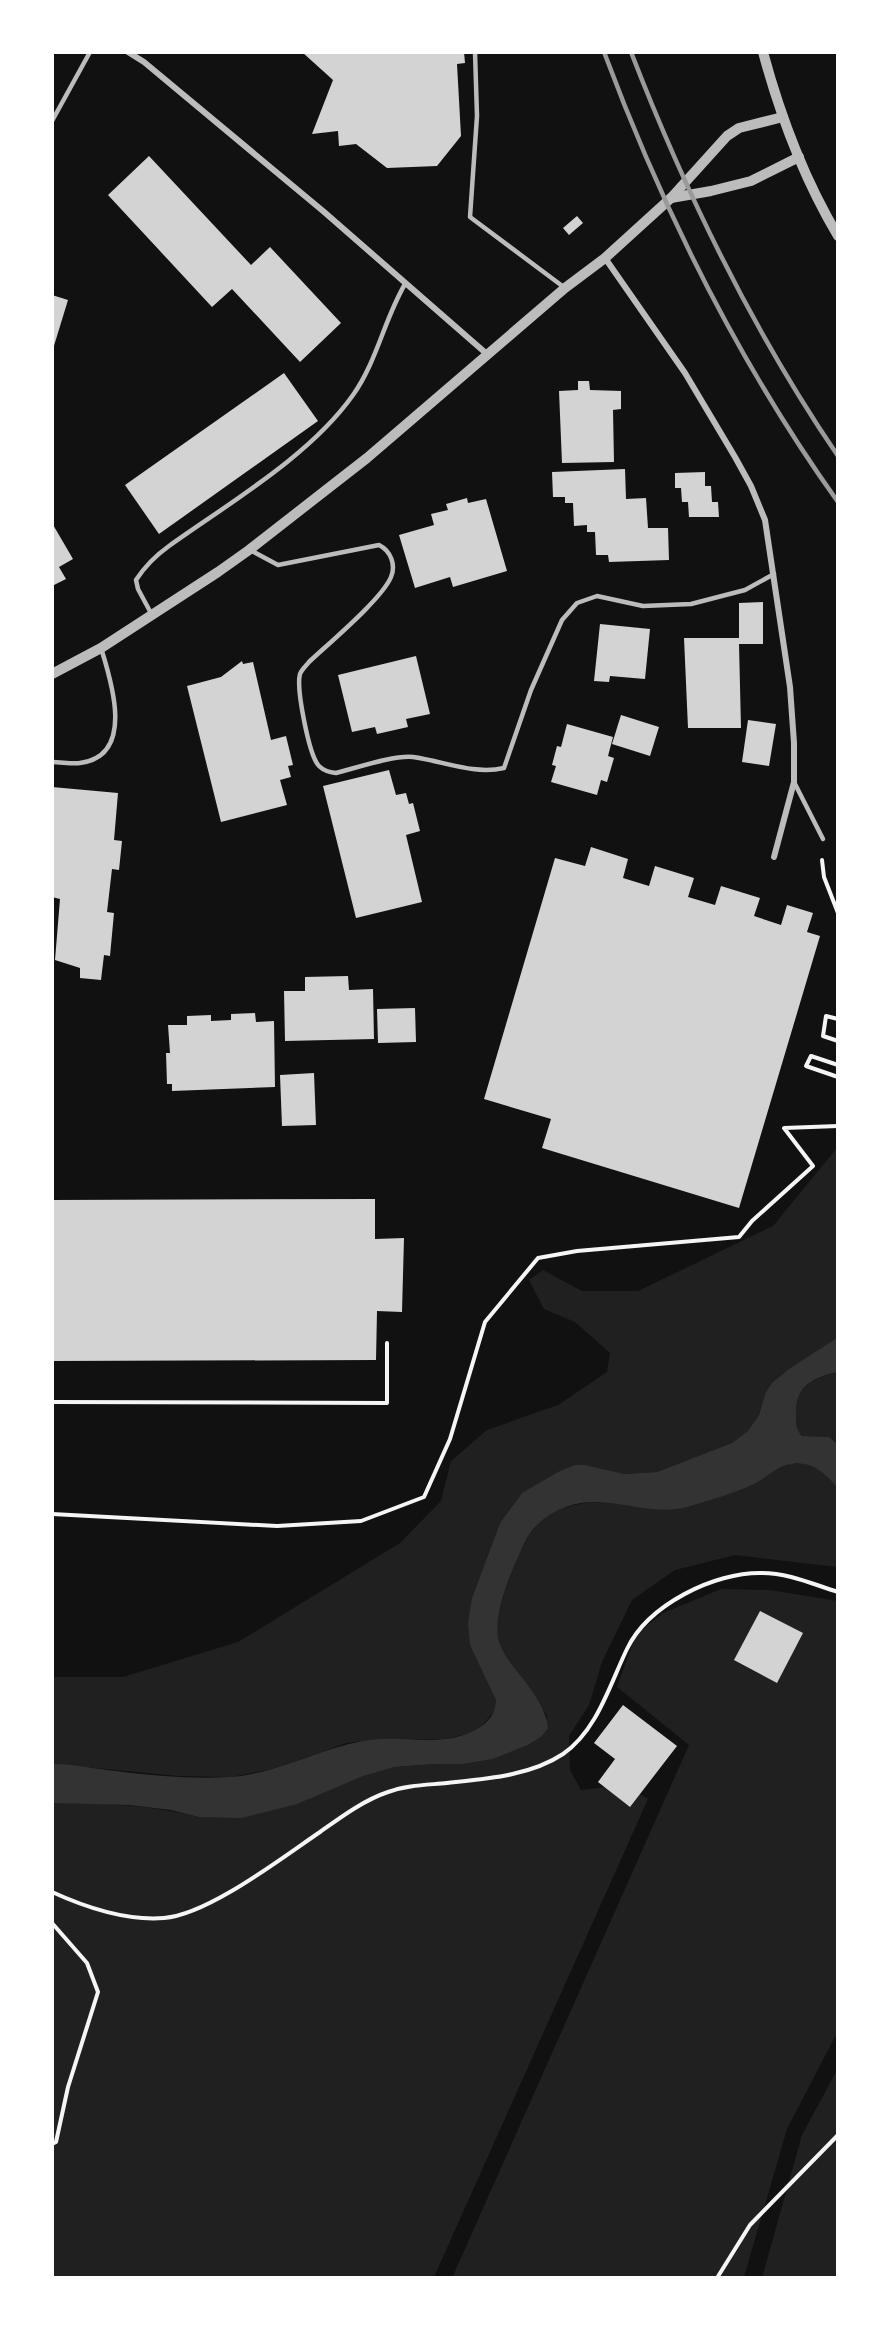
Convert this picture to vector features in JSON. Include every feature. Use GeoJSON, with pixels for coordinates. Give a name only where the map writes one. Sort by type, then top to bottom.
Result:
{"type":"FeatureCollection","features":[{"type":"Feature","properties":{"kind":"street"},"geometry":{"type":"LineString","coordinates":[[128,52],[144,62],[323,211],[488,356]]}},
{"type":"Feature","properties":{"kind":"street"},"geometry":{"type":"LineString","coordinates":[[762,52],[799,157],[837,236]]}},
{"type":"Feature","properties":{"kind":"street"},"geometry":{"type":"LineString","coordinates":[[52,675],[101,648],[249,550],[367,458],[565,288],[605,258],[671,198],[728,136],[739,128],[783,117]]}},
{"type":"Feature","properties":{"kind":"street"},"geometry":{"type":"LineString","coordinates":[[671,198],[751,181],[799,157]]}},
{"type":"Feature","properties":{"kind":"street"},"geometry":{"type":"LineString","coordinates":[[605,258],[685,374],[751,486],[765,519],[790,687],[794,743],[794,782],[774,857]]}},
{"type":"Feature","properties":{"kind":"lane"},"geometry":{"type":"LineString","coordinates":[[52,121],[90,52]]}},
{"type":"Feature","properties":{"kind":"lane"},"geometry":{"type":"LineString","coordinates":[[475,52],[477,116],[470,217],[565,288]]}},
{"type":"Feature","properties":{"kind":"lane"},"geometry":{"type":"LineString","coordinates":[[152,615],[138,589],[136,580],[142,572],[152,559],[312,441],[352,396],[373,362],[393,305],[405,284]]}},
{"type":"Feature","properties":{"kind":"lane"},"geometry":{"type":"LineString","coordinates":[[249,550],[278,565],[379,545],[386,548],[390,555],[394,567],[390,579],[361,612],[301,671],[300,704],[314,759],[325,771],[336,773],[411,757],[468,768],[489,770],[504,768],[531,690],[562,620],[577,603],[597,596],[643,606],[691,604],[745,590],[774,574]]}},
{"type":"Feature","properties":{"kind":"lane"},"geometry":{"type":"LineString","coordinates":[[52,762],[81,763],[96,758],[106,748],[114,734],[116,716],[114,689],[101,648]]}},
{"type":"Feature","properties":{"kind":"lane"},"geometry":{"type":"LineString","coordinates":[[794,782],[823,839]]}},
{"type":"Feature","properties":{"kind":"path"},"geometry":{"type":"LineString","coordinates":[[823,839],[824,877],[837,913]]}},
{"type":"Feature","properties":{"kind":"path"},"geometry":{"type":"LineString","coordinates":[[837,1019],[826,1016],[823,1036],[837,1041]]}},
{"type":"Feature","properties":{"kind":"path"},"geometry":{"type":"LineString","coordinates":[[837,1065],[811,1056],[806,1065],[837,1077]]}},
{"type":"Feature","properties":{"kind":"path"},"geometry":{"type":"LineString","coordinates":[[52,1514],[277,1526],[361,1521],[424,1497],[450,1439],[485,1322],[538,1258],[577,1251],[739,1237],[752,1221],[813,1166],[784,1128],[837,1126]]}},
{"type":"Feature","properties":{"kind":"path"},"geometry":{"type":"LineString","coordinates":[[52,1402],[387,1403],[387,1343]]}},
{"type":"Feature","properties":{"kind":"path"},"geometry":{"type":"LineString","coordinates":[[52,1892],[77,1904],[139,1918],[165,1918],[185,1914],[260,1873],[365,1803],[388,1792],[414,1786],[502,1775],[524,1770],[563,1754],[578,1742],[590,1725],[628,1645],[639,1630],[659,1610],[684,1593],[722,1579],[760,1573],[795,1577],[837,1592]]}},
{"type":"Feature","properties":{"kind":"path"},"geometry":{"type":"LineString","coordinates":[[52,1923],[87,1962],[98,1992],[68,2087],[56,2142],[52,2144]]}},
{"type":"Feature","properties":{"kind":"path"},"geometry":{"type":"LineString","coordinates":[[717,2277],[750,2225],[837,2135]]}},
{"type":"Feature","properties":{"kind":"shaded area"},"geometry":{"type":"Polygon","coordinates":[[[837,1148],[837,1338],[765,1394],[759,1415],[748,1432],[732,1443],[657,1472],[625,1474],[585,1465],[522,1493],[500,1523],[472,1598],[496,1700],[496,1709],[481,1727],[468,1734],[445,1739],[380,1739],[346,1743],[278,1768],[231,1777],[178,1776],[53,1764],[52,1677],[123,1677],[238,1642],[400,1543],[441,1501],[451,1461],[487,1430],[558,1405],[607,1372],[610,1353],[575,1322],[544,1309],[529,1280],[543,1270],[582,1291],[638,1291],[773,1226],[837,1148]]]}},
{"type":"Feature","properties":{"kind":"shaded area"},"geometry":{"type":"Polygon","coordinates":[[[837,1338],[837,1372],[820,1377],[802,1390],[796,1404],[796,1414],[797,1426],[802,1436],[829,1437],[837,1444],[837,1487],[818,1469],[806,1464],[792,1464],[777,1469],[749,1486],[687,1507],[670,1510],[588,1502],[571,1505],[553,1513],[533,1529],[510,1576],[502,1602],[498,1627],[498,1638],[502,1649],[536,1697],[547,1721],[548,1728],[541,1737],[528,1745],[493,1759],[463,1764],[394,1767],[363,1776],[297,1804],[241,1818],[199,1817],[171,1810],[129,1805],[53,1803],[53,1764],[158,1776],[229,1777],[249,1775],[360,1742],[379,1739],[448,1739],[480,1728],[494,1711],[496,1700],[470,1645],[468,1623],[472,1598],[500,1523],[522,1493],[575,1465],[625,1474],[657,1472],[732,1443],[748,1431],[759,1415],[765,1394],[772,1383],[789,1369],[837,1338]]]}},
{"type":"Feature","properties":{"kind":"shaded area"},"geometry":{"type":"Polygon","coordinates":[[[837,1372],[837,1444],[829,1437],[802,1436],[796,1424],[796,1404],[802,1390],[813,1381],[837,1372]]]}},
{"type":"Feature","properties":{"kind":"shaded area"},"geometry":{"type":"Polygon","coordinates":[[[790,1464],[807,1464],[825,1472],[837,1487],[837,1567],[735,1555],[675,1570],[632,1600],[602,1662],[589,1705],[569,1736],[570,1770],[581,1790],[625,1785],[648,1799],[434,2277],[53,2277],[52,1803],[127,1806],[199,1817],[394,1767],[463,1764],[493,1759],[528,1745],[541,1737],[547,1716],[504,1653],[498,1639],[497,1627],[504,1593],[511,1574],[527,1539],[536,1526],[558,1510],[573,1505],[756,1483],[771,1471],[790,1464]]]}},
{"type":"Feature","properties":{"kind":"shaded area"},"geometry":{"type":"Polygon","coordinates":[[[721,1589],[770,1590],[837,1601],[837,2033],[787,2129],[744,2277],[452,2278],[689,1745],[617,1687],[636,1634],[663,1613],[721,1589]]]}},
{"type":"Feature","properties":{"kind":"shaded area"},"geometry":{"type":"Polygon","coordinates":[[[837,2070],[837,2277],[762,2278],[802,2135],[837,2070]]]}},
{"type":"Feature","properties":{"kind":"building"},"geometry":{"type":"Polygon","coordinates":[[[302,52],[464,52],[465,63],[457,64],[461,136],[437,166],[387,168],[356,144],[339,146],[338,131],[312,134],[333,80],[302,52]]]}},
{"type":"Feature","properties":{"kind":"building"},"geometry":{"type":"Polygon","coordinates":[[[149,156],[251,265],[270,247],[341,323],[300,362],[232,289],[212,307],[108,195],[149,156]]]}},
{"type":"Feature","properties":{"kind":"building"},"geometry":{"type":"Polygon","coordinates":[[[577,216],[583,223],[569,235],[563,228],[577,216]]]}},
{"type":"Feature","properties":{"kind":"building"},"geometry":{"type":"Polygon","coordinates":[[[52,295],[68,300],[53,349],[52,349],[52,295]]]}},
{"type":"Feature","properties":{"kind":"building"},"geometry":{"type":"Polygon","coordinates":[[[284,373],[318,421],[159,534],[125,485],[284,373]]]}},
{"type":"Feature","properties":{"kind":"building"},"geometry":{"type":"Polygon","coordinates":[[[578,381],[589,381],[590,390],[621,391],[621,409],[613,410],[614,462],[562,463],[559,391],[578,390],[578,381]]]}},
{"type":"Feature","properties":{"kind":"building"},"geometry":{"type":"Polygon","coordinates":[[[625,469],[626,499],[646,498],[648,528],[668,528],[669,560],[609,562],[608,555],[596,555],[595,532],[587,532],[587,525],[574,526],[573,503],[565,503],[565,497],[553,497],[552,472],[625,469]]]}},
{"type":"Feature","properties":{"kind":"building"},"geometry":{"type":"Polygon","coordinates":[[[705,472],[705,486],[711,486],[712,502],[718,502],[719,517],[689,517],[688,502],[682,502],[681,488],[675,488],[675,473],[705,472]]]}},
{"type":"Feature","properties":{"kind":"building"},"geometry":{"type":"Polygon","coordinates":[[[467,498],[468,503],[486,499],[507,571],[453,587],[450,577],[415,588],[399,535],[434,525],[431,514],[448,510],[446,504],[467,498]]]}},
{"type":"Feature","properties":{"kind":"building"},"geometry":{"type":"Polygon","coordinates":[[[52,523],[73,559],[59,567],[66,579],[52,586],[52,523]]]}},
{"type":"Feature","properties":{"kind":"building"},"geometry":{"type":"Polygon","coordinates":[[[763,602],[763,644],[739,644],[741,728],[688,728],[684,638],[739,638],[739,603],[763,602]]]}},
{"type":"Feature","properties":{"kind":"building"},"geometry":{"type":"Polygon","coordinates":[[[600,624],[650,629],[645,679],[610,676],[609,682],[594,681],[600,624]]]}},
{"type":"Feature","properties":{"kind":"building"},"geometry":{"type":"Polygon","coordinates":[[[416,656],[430,714],[406,719],[408,727],[377,734],[375,727],[352,732],[338,675],[416,656]]]}},
{"type":"Feature","properties":{"kind":"building"},"geometry":{"type":"Polygon","coordinates":[[[242,661],[243,664],[253,662],[271,740],[286,736],[293,765],[288,766],[291,777],[280,780],[287,805],[221,822],[187,686],[221,677],[242,661]]]}},
{"type":"Feature","properties":{"kind":"building"},"geometry":{"type":"Polygon","coordinates":[[[621,715],[659,727],[650,756],[612,744],[621,715]]]}},
{"type":"Feature","properties":{"kind":"building"},"geometry":{"type":"Polygon","coordinates":[[[748,720],[776,724],[769,766],[742,762],[748,720]]]}},
{"type":"Feature","properties":{"kind":"building"},"geometry":{"type":"Polygon","coordinates":[[[567,724],[613,737],[608,756],[614,758],[607,782],[601,780],[597,795],[551,782],[556,766],[552,765],[557,746],[561,747],[567,724]]]}},
{"type":"Feature","properties":{"kind":"building"},"geometry":{"type":"Polygon","coordinates":[[[389,770],[396,795],[406,793],[409,804],[413,803],[420,831],[406,835],[422,902],[356,918],[323,786],[389,770]]]}},
{"type":"Feature","properties":{"kind":"building"},"geometry":{"type":"Polygon","coordinates":[[[52,787],[118,793],[114,840],[122,841],[119,870],[112,869],[107,912],[114,913],[110,956],[104,955],[101,980],[80,978],[80,968],[55,960],[60,899],[52,897],[52,787]]]}},
{"type":"Feature","properties":{"kind":"building"},"geometry":{"type":"Polygon","coordinates":[[[591,847],[628,859],[623,878],[649,886],[655,866],[694,878],[688,897],[715,905],[721,886],[760,898],[754,916],[781,925],[787,905],[813,913],[807,932],[820,936],[739,1208],[542,1148],[551,1119],[484,1099],[555,858],[585,866],[591,847]]]}},
{"type":"Feature","properties":{"kind":"building"},"geometry":{"type":"Polygon","coordinates":[[[348,976],[349,990],[373,989],[374,1039],[285,1041],[284,991],[305,991],[305,977],[348,976]]]}},
{"type":"Feature","properties":{"kind":"building"},"geometry":{"type":"Polygon","coordinates":[[[415,1008],[416,1042],[378,1043],[377,1009],[415,1008]]]}},
{"type":"Feature","properties":{"kind":"building"},"geometry":{"type":"Polygon","coordinates":[[[255,1013],[256,1022],[274,1021],[275,1087],[172,1091],[172,1084],[167,1084],[166,1053],[170,1053],[168,1025],[187,1025],[187,1016],[211,1015],[211,1021],[231,1020],[231,1014],[255,1013]]]}},
{"type":"Feature","properties":{"kind":"building"},"geometry":{"type":"Polygon","coordinates":[[[314,1073],[316,1125],[282,1126],[280,1075],[314,1073]]]}},
{"type":"Feature","properties":{"kind":"building"},"geometry":{"type":"Polygon","coordinates":[[[375,1199],[375,1239],[404,1238],[402,1312],[377,1311],[376,1360],[52,1361],[52,1200],[375,1199]]]}},
{"type":"Feature","properties":{"kind":"building"},"geometry":{"type":"Polygon","coordinates":[[[760,1611],[803,1633],[777,1683],[734,1660],[760,1611]]]}},
{"type":"Feature","properties":{"kind":"building"},"geometry":{"type":"Polygon","coordinates":[[[623,1705],[677,1746],[630,1807],[598,1782],[615,1759],[594,1743],[623,1705]]]}},
{"type":"Feature","properties":{"kind":"railway"},"geometry":{"type":"LineString","coordinates":[[604,52],[652,171],[706,285],[768,395],[838,502]]}},
{"type":"Feature","properties":{"kind":"railway"},"geometry":{"type":"LineString","coordinates":[[631,52],[674,157],[723,260],[777,360],[838,456]]}}]}
